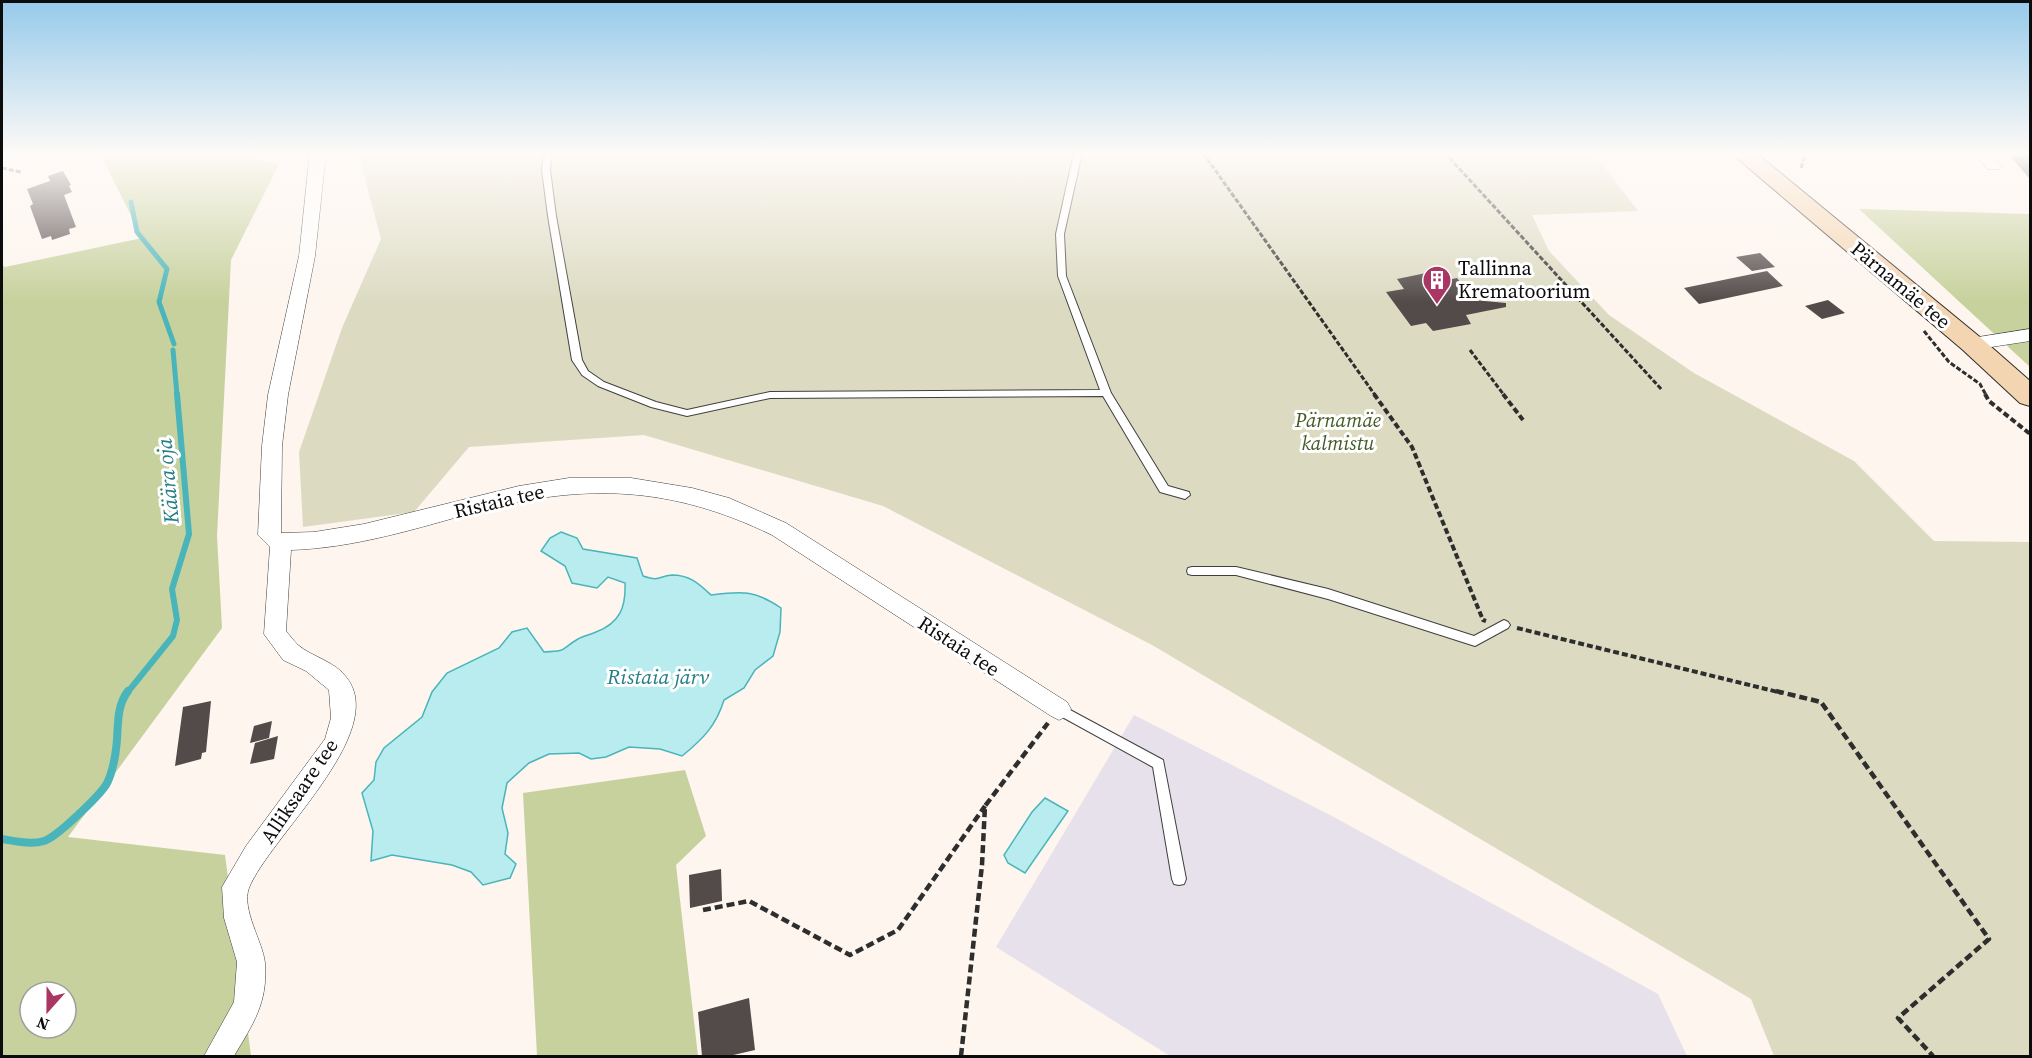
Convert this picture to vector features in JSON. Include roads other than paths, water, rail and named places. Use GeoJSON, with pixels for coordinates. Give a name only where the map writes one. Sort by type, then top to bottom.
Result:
{"type":"FeatureCollection","features":[{"type":"Feature","properties":{"kind":"main road","name":"Pärnamäe tee"},"geometry":{"type":"LineString","coordinates":[[1801,202],[2031,396]]}},
{"type":"Feature","properties":{"kind":"street"},"geometry":{"type":"LineString","coordinates":[[281,542],[269,535],[272,446],[278,395],[307,256],[313,202]]}},
{"type":"Feature","properties":{"kind":"street"},"geometry":{"type":"LineString","coordinates":[[1972,344],[2031,335]]}},
{"type":"Feature","properties":{"kind":"street","name":"Ristaia tee"},"geometry":{"type":"LineString","coordinates":[[281,542],[367,532],[508,496],[570,486],[631,486],[695,495],[737,509],[779,530],[1059,709]]}},
{"type":"Feature","properties":{"kind":"street","name":"Alliksaare tee"},"geometry":{"type":"LineString","coordinates":[[218,1056],[248,1005],[251,962],[237,918],[235,887],[255,855],[335,744],[343,718],[343,701],[339,685],[322,669],[291,652],[275,634],[281,542]]}},
{"type":"Feature","properties":{"kind":"lane"},"geometry":{"type":"LineString","coordinates":[[550,202],[577,360],[585,373],[601,384],[654,405],[687,413],[770,396],[1106,393]]}},
{"type":"Feature","properties":{"kind":"lane"},"geometry":{"type":"LineString","coordinates":[[1067,202],[1060,234],[1062,276],[1106,393],[1164,489],[1185,495]]}},
{"type":"Feature","properties":{"kind":"lane"},"geometry":{"type":"LineString","coordinates":[[1192,571],[1236,571],[1328,594],[1475,641],[1504,626]]}},
{"type":"Feature","properties":{"kind":"lane"},"geometry":{"type":"LineString","coordinates":[[1059,709],[1159,764],[1179,879]]}},
{"type":"Feature","properties":{"kind":"water","name":"Ristaia järv"},"geometry":{"type":"Polygon","coordinates":[[[561,532],[577,538],[583,549],[637,558],[643,576],[649,578],[678,575],[694,581],[711,595],[748,593],[772,602],[781,608],[780,632],[773,656],[755,670],[744,688],[724,700],[708,731],[682,756],[660,749],[629,747],[606,757],[591,759],[579,753],[549,754],[529,763],[507,783],[502,808],[508,833],[505,854],[516,864],[510,878],[483,885],[471,872],[452,865],[392,855],[371,861],[373,831],[362,793],[374,780],[376,762],[384,748],[422,717],[432,692],[447,673],[499,648],[512,632],[527,628],[544,652],[557,651],[611,624],[620,613],[623,607],[625,583],[608,577],[597,588],[572,583],[565,566],[541,551],[550,538],[561,532]]]}},
{"type":"Feature","properties":{"kind":"water"},"geometry":{"type":"Polygon","coordinates":[[[1045,798],[1068,811],[1025,873],[1008,863],[1004,855],[1032,812],[1045,798]]]}},
{"type":"Feature","properties":{"kind":"waterway","name":"Käära oja"},"geometry":{"type":"LineString","coordinates":[[131,202],[137,232],[167,269],[159,302],[174,344]]}},
{"type":"Feature","properties":{"kind":"waterway","name":"Käära oja"},"geometry":{"type":"LineString","coordinates":[[173,350],[177,395]]}},
{"type":"Feature","properties":{"kind":"waterway","name":"Käära oja"},"geometry":{"type":"LineString","coordinates":[[127,693],[173,636],[177,620],[172,589],[189,534],[177,394]]}},
{"type":"Feature","properties":{"kind":"waterway","name":"Käära oja"},"geometry":{"type":"LineString","coordinates":[[2,839],[28,843],[44,841],[67,825],[102,791],[113,768],[119,712],[128,691]]}},
{"type":"Feature","properties":{"kind":"place","name":"Tallinna Krematoorium"},"geometry":{"type":"Point","coordinates":[1437,306]}},
{"type":"Feature","properties":{"kind":"park label","name":"Pärnamäe kalmistu"},"geometry":{"type":"Point","coordinates":[1338,432]}}]}
